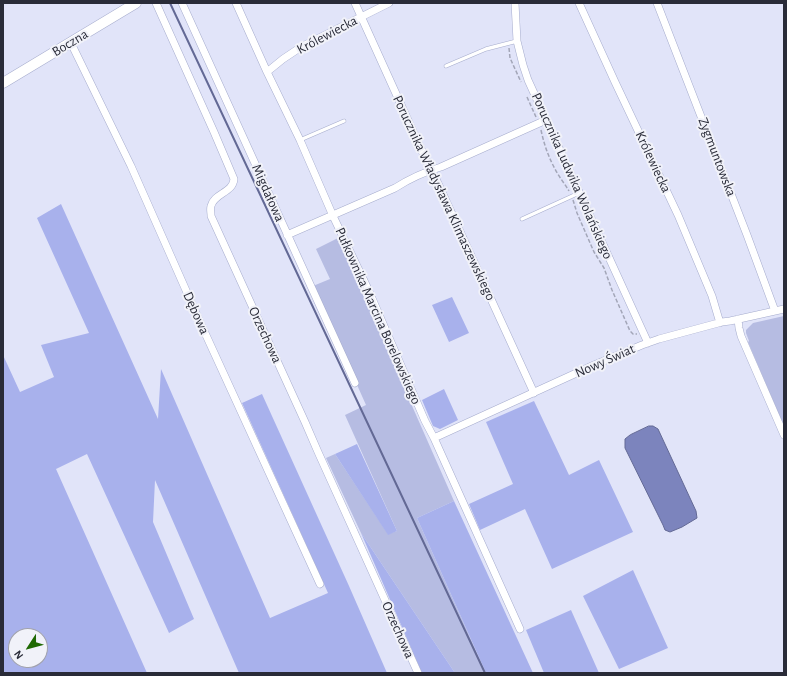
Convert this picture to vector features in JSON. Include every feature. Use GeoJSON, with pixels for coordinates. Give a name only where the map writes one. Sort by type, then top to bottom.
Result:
{"type":"FeatureCollection","features":[{"type":"Feature","properties":{"kind":"street","name":"Boczna"},"geometry":{"type":"LineString","coordinates":[[3,83],[136,3]]}},
{"type":"Feature","properties":{"kind":"street","name":"Orzechowa"},"geometry":{"type":"LineString","coordinates":[[156,3],[234,179],[233,185],[214,200],[211,205],[211,216],[418,673]]}},
{"type":"Feature","properties":{"kind":"street","name":"Migdałowa"},"geometry":{"type":"LineString","coordinates":[[182,3],[354,383]]}},
{"type":"Feature","properties":{"kind":"street","name":"Pułkownika Marcina Borelowskiego"},"geometry":{"type":"LineString","coordinates":[[236,3],[368,289],[425,421],[520,630]]}},
{"type":"Feature","properties":{"kind":"street","name":"Porucznika Władysława Klimaszewskiego"},"geometry":{"type":"LineString","coordinates":[[355,3],[534,393]]}},
{"type":"Feature","properties":{"kind":"street","name":"Królewiecka"},"geometry":{"type":"LineString","coordinates":[[267,72],[301,47],[389,3]]}},
{"type":"Feature","properties":{"kind":"street","name":"Porucznika Ludwika Wolańskiego"},"geometry":{"type":"LineString","coordinates":[[515,3],[517,41],[525,72],[648,343]]}},
{"type":"Feature","properties":{"kind":"street","name":"Królewiecka"},"geometry":{"type":"LineString","coordinates":[[579,3],[678,215],[712,296],[720,323]]}},
{"type":"Feature","properties":{"kind":"street","name":"Zygmuntowska"},"geometry":{"type":"LineString","coordinates":[[657,3],[775,311]]}},
{"type":"Feature","properties":{"kind":"street","name":"Dębowa"},"geometry":{"type":"LineString","coordinates":[[71,42],[131,166],[200,322],[320,584]]}},
{"type":"Feature","properties":{"kind":"street"},"geometry":{"type":"LineString","coordinates":[[287,235],[333,216],[403,183],[546,120]]}},
{"type":"Feature","properties":{"kind":"street","name":"Nowy Świat"},"geometry":{"type":"LineString","coordinates":[[434,438],[594,365],[648,343],[720,323],[784,310]]}},
{"type":"Feature","properties":{"kind":"street"},"geometry":{"type":"LineString","coordinates":[[738,319],[741,336],[784,435]]}},
{"type":"Feature","properties":{"kind":"lane"},"geometry":{"type":"LineString","coordinates":[[446,66],[486,49],[517,41]]}},
{"type":"Feature","properties":{"kind":"lane"},"geometry":{"type":"LineString","coordinates":[[300,140],[344,121]]}},
{"type":"Feature","properties":{"kind":"lane"},"geometry":{"type":"LineString","coordinates":[[522,220],[580,193]]}},
{"type":"Feature","properties":{"kind":"shaded area"},"geometry":{"type":"Polygon","coordinates":[[[61,204],[158,419],[161,369],[270,618],[328,593],[242,403],[262,394],[387,673],[239,673],[155,480],[153,522],[194,619],[169,633],[87,454],[56,469],[147,673],[3,673],[3,355],[20,392],[54,377],[41,345],[89,333],[37,218],[61,204]]]}},
{"type":"Feature","properties":{"kind":"shaded area"},"geometry":{"type":"Polygon","coordinates":[[[338,238],[454,501],[417,518],[486,673],[455,673],[361,533],[326,458],[335,454],[388,534],[397,531],[345,415],[366,405],[313,286],[330,279],[316,249],[338,238]]]}},
{"type":"Feature","properties":{"kind":"shaded area"},"geometry":{"type":"Polygon","coordinates":[[[452,297],[469,333],[449,342],[432,305],[452,297]]]}},
{"type":"Feature","properties":{"kind":"shaded area"},"geometry":{"type":"Polygon","coordinates":[[[784,316],[784,426],[748,342],[746,330],[753,323],[784,316]]]}},
{"type":"Feature","properties":{"kind":"shaded area"},"geometry":{"type":"Polygon","coordinates":[[[444,389],[458,420],[440,429],[433,426],[422,400],[444,389]]]}},
{"type":"Feature","properties":{"kind":"shaded area"},"geometry":{"type":"Polygon","coordinates":[[[534,401],[569,475],[599,460],[633,532],[552,569],[525,509],[480,530],[469,504],[513,484],[486,422],[534,401]]]}},
{"type":"Feature","properties":{"kind":"shaded area"},"geometry":{"type":"Polygon","coordinates":[[[649,426],[653,426],[658,429],[696,511],[697,518],[670,532],[665,530],[625,448],[625,439],[649,426]]]}},
{"type":"Feature","properties":{"kind":"shaded area"},"geometry":{"type":"Polygon","coordinates":[[[357,444],[397,531],[388,535],[335,454],[357,444]]]}},
{"type":"Feature","properties":{"kind":"shaded area"},"geometry":{"type":"Polygon","coordinates":[[[454,501],[533,673],[486,673],[417,518],[454,501]]]}},
{"type":"Feature","properties":{"kind":"shaded area"},"geometry":{"type":"Polygon","coordinates":[[[361,533],[455,673],[422,673],[361,533]]]}},
{"type":"Feature","properties":{"kind":"shaded area"},"geometry":{"type":"Polygon","coordinates":[[[633,570],[668,648],[619,669],[583,596],[633,570]]]}},
{"type":"Feature","properties":{"kind":"shaded area"},"geometry":{"type":"Polygon","coordinates":[[[571,610],[599,673],[544,673],[526,630],[571,610]]]}},
{"type":"Feature","properties":{"kind":"waterway"},"geometry":{"type":"LineString","coordinates":[[170,3],[485,673]]}}]}
